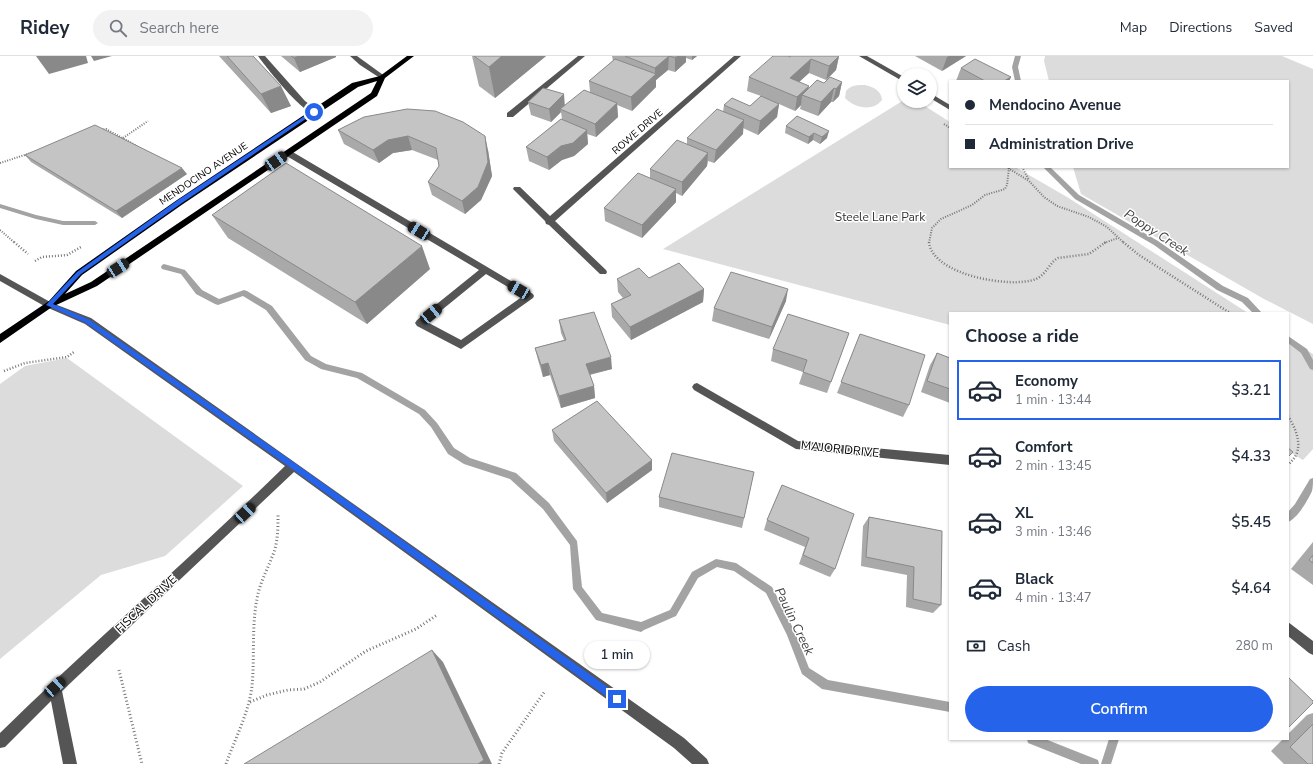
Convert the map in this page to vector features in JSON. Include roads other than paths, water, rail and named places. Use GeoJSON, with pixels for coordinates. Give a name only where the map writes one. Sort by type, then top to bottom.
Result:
{"type":"FeatureCollection","features":[{"type":"Feature","properties":{"kind":"main road","name":"MENDOCINO AVENUE"},"geometry":{"type":"LineString","coordinates":[[49,305],[79,273],[180,202],[355,85],[382,77],[411,56]]}},
{"type":"Feature","properties":{"kind":"main road","name":"MENDOCINO AVENUE"},"geometry":{"type":"LineString","coordinates":[[0,339],[49,305],[94,284],[288,153],[374,94],[382,77]]}},
{"type":"Feature","properties":{"kind":"street"},"geometry":{"type":"LineString","coordinates":[[261,56],[302,104],[314,112]]}},
{"type":"Feature","properties":{"kind":"street"},"geometry":{"type":"LineString","coordinates":[[353,56],[362,64],[382,77]]}},
{"type":"Feature","properties":{"kind":"street"},"geometry":{"type":"LineString","coordinates":[[510,115],[582,56]]}},
{"type":"Feature","properties":{"kind":"street","name":"ROWE DRIVE"},"geometry":{"type":"LineString","coordinates":[[549,222],[738,56]]}},
{"type":"Feature","properties":{"kind":"street"},"geometry":{"type":"LineString","coordinates":[[862,56],[897,76]]}},
{"type":"Feature","properties":{"kind":"street"},"geometry":{"type":"LineString","coordinates":[[937,100],[949,107]]}},
{"type":"Feature","properties":{"kind":"street"},"geometry":{"type":"LineString","coordinates":[[288,153],[530,296],[461,346],[420,323],[485,270]]}},
{"type":"Feature","properties":{"kind":"street"},"geometry":{"type":"LineString","coordinates":[[517,189],[549,222],[603,272]]}},
{"type":"Feature","properties":{"kind":"street"},"geometry":{"type":"LineString","coordinates":[[0,277],[49,305],[88,321],[679,743],[702,764]]}},
{"type":"Feature","properties":{"kind":"street","name":"MAJOR DRIVE"},"geometry":{"type":"LineString","coordinates":[[697,387],[796,445],[949,460]]}},
{"type":"Feature","properties":{"kind":"street","name":"FISCAL DRIVE"},"geometry":{"type":"LineString","coordinates":[[0,742],[55,687],[258,501],[293,466]]}},
{"type":"Feature","properties":{"kind":"street"},"geometry":{"type":"LineString","coordinates":[[1289,629],[1313,649]]}},
{"type":"Feature","properties":{"kind":"street"},"geometry":{"type":"LineString","coordinates":[[55,687],[70,764]]}},
{"type":"Feature","properties":{"kind":"waterway","name":"Poppy Creek"},"geometry":{"type":"LineString","coordinates":[[1018,56],[1015,67],[1018,80]]}},
{"type":"Feature","properties":{"kind":"waterway","name":"Poppy Creek"},"geometry":{"type":"LineString","coordinates":[[1047,168],[1077,197],[1156,243],[1220,288],[1245,300],[1257,312]]}},
{"type":"Feature","properties":{"kind":"waterway","name":"Paulin Creek"},"geometry":{"type":"LineString","coordinates":[[0,206],[36,217],[63,223],[95,223]]}},
{"type":"Feature","properties":{"kind":"waterway","name":"Paulin Creek"},"geometry":{"type":"LineString","coordinates":[[164,267],[183,272],[199,292],[218,302],[244,293],[269,308],[308,358],[324,367],[359,375],[422,412],[434,425],[451,451],[467,461],[513,476],[546,506],[574,544],[578,589],[599,617],[641,627],[673,613],[695,575],[716,563],[736,567],[769,590],[791,633],[805,671],[826,685],[949,707]]}},
{"type":"Feature","properties":{"kind":"waterway","name":"Poppy Creek"},"geometry":{"type":"LineString","coordinates":[[1289,340],[1304,351],[1313,367]]}},
{"type":"Feature","properties":{"kind":"waterway","name":"Poppy Creek"},"geometry":{"type":"LineString","coordinates":[[1289,517],[1298,507],[1313,482]]}},
{"type":"Feature","properties":{"kind":"waterway","name":"Paulin Creek"},"geometry":{"type":"LineString","coordinates":[[1034,740],[1094,764]]}},
{"type":"Feature","properties":{"kind":"waterway","name":"Poppy Creek"},"geometry":{"type":"LineString","coordinates":[[1106,764],[1114,740]]}},
{"type":"Feature","properties":{"kind":"park label","name":"Steele Lane Park"},"geometry":{"type":"Point","coordinates":[880,217]}}]}
